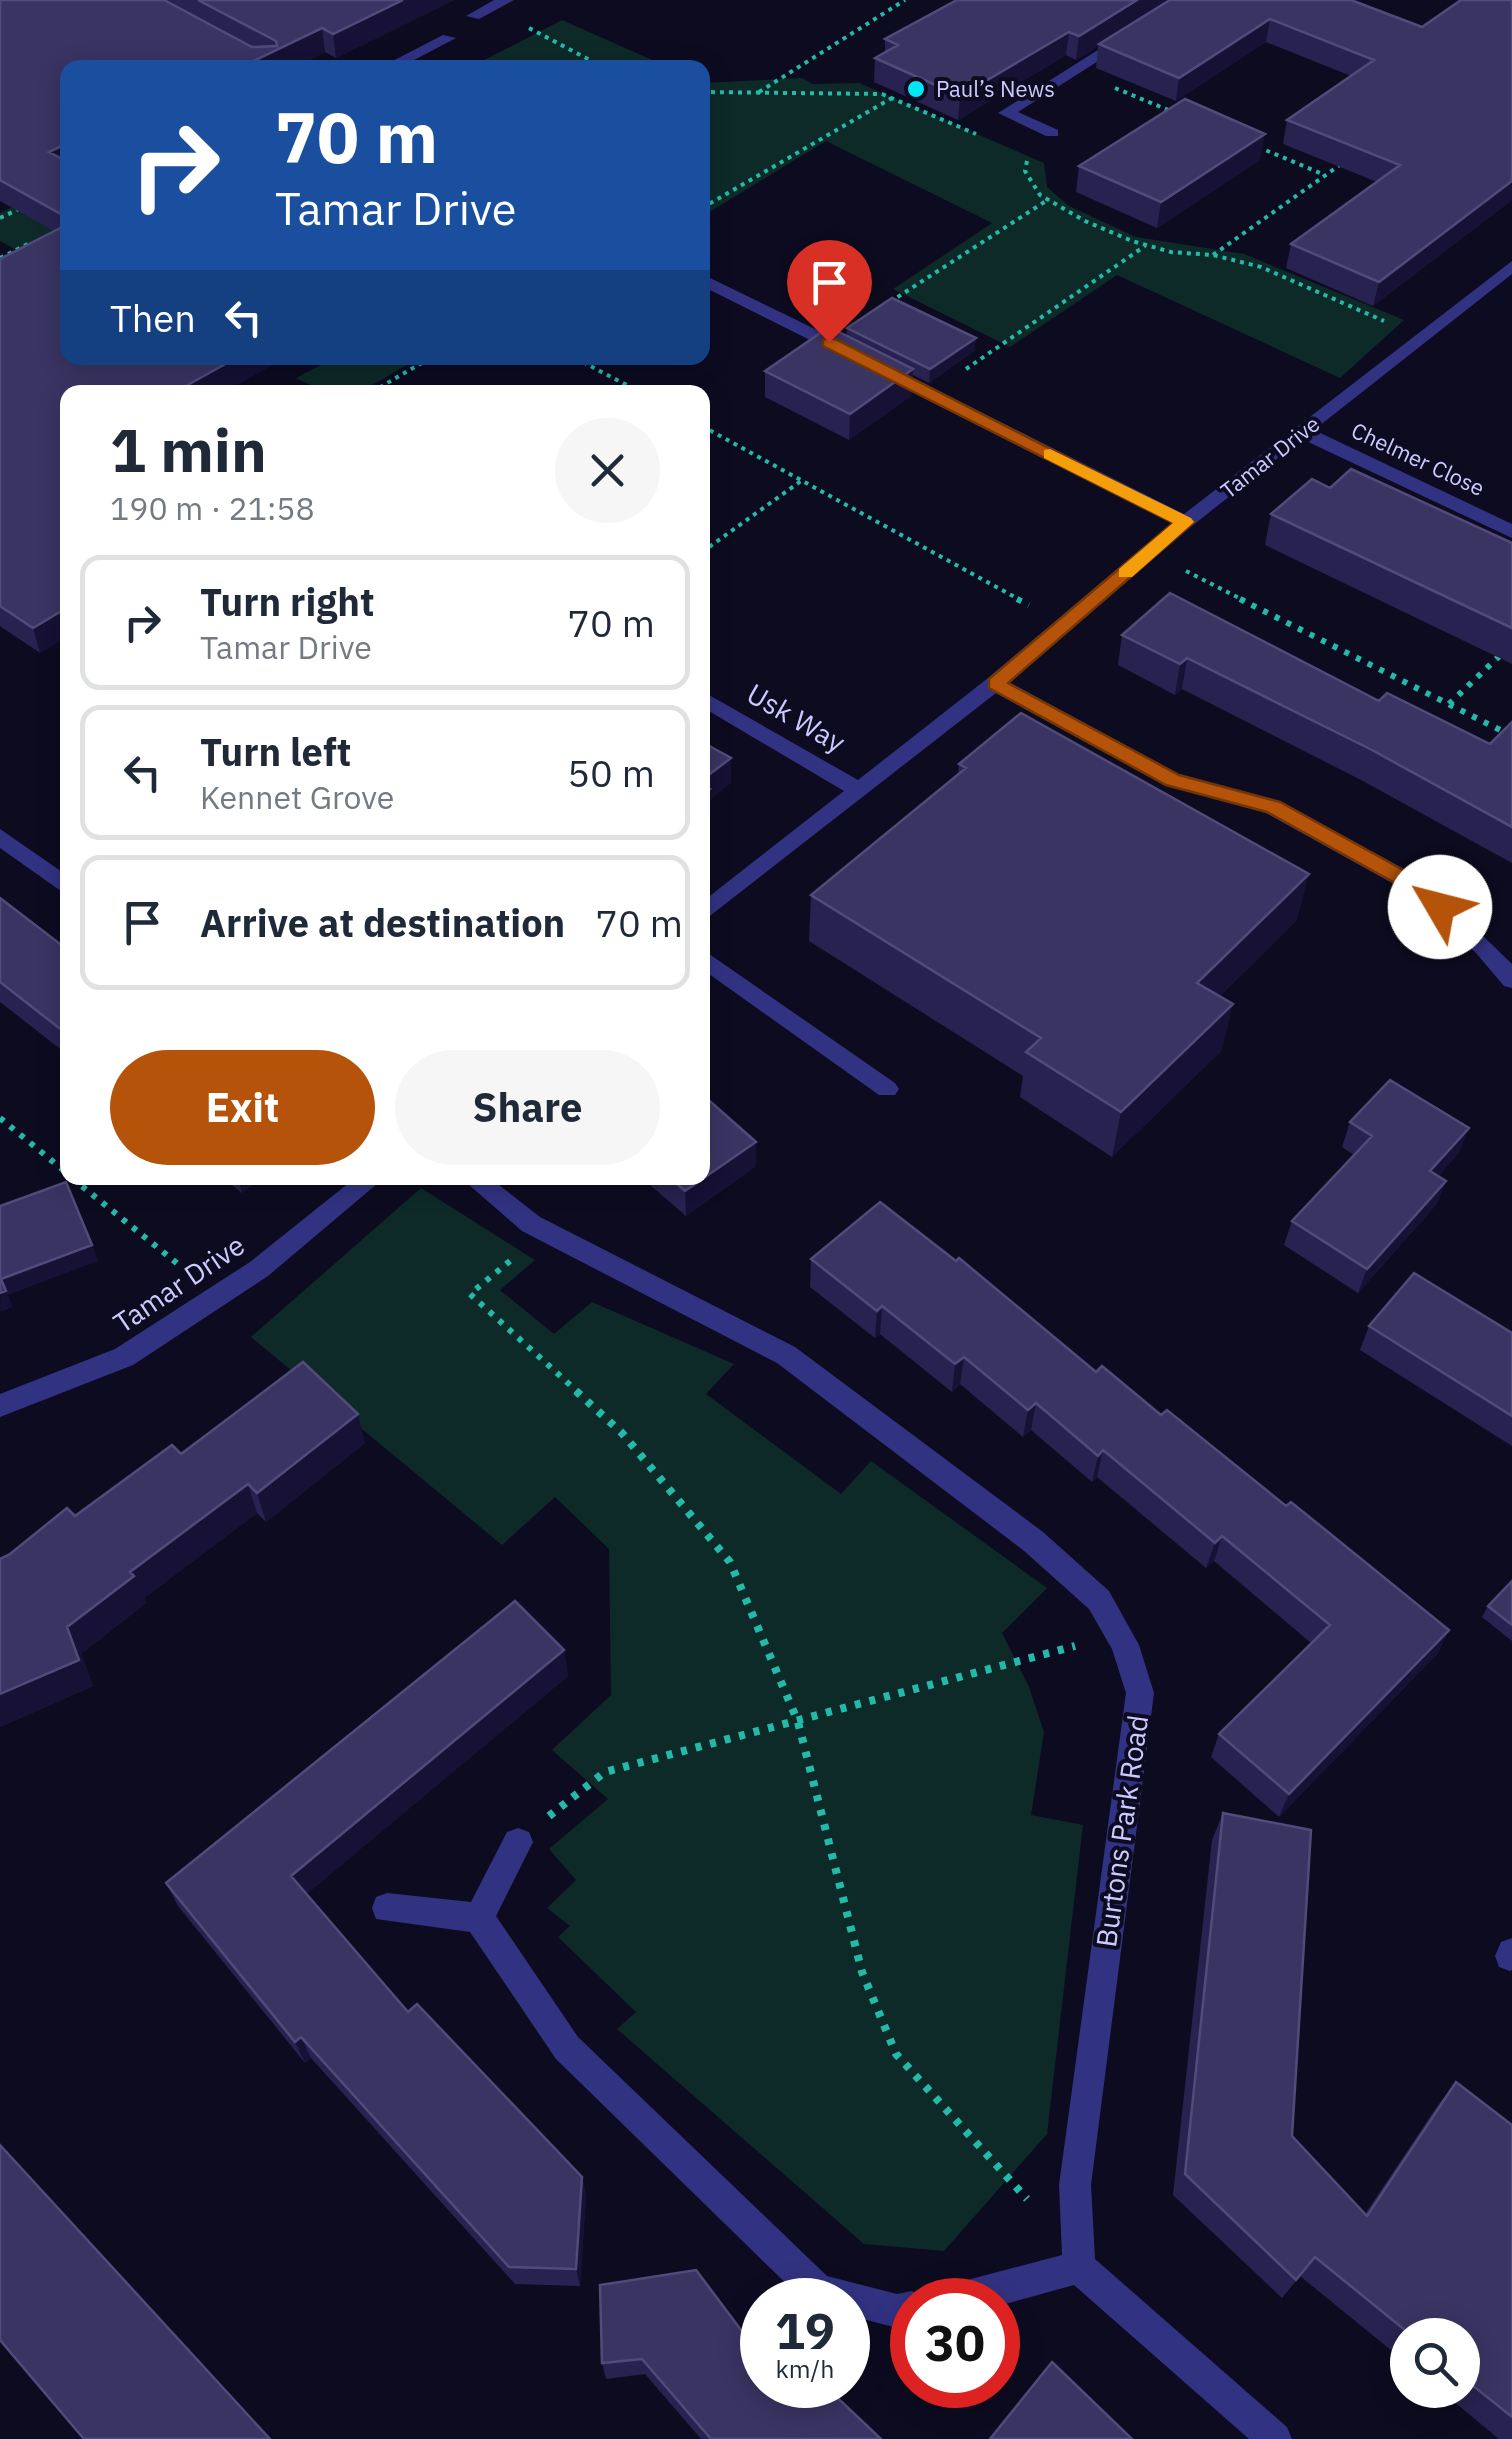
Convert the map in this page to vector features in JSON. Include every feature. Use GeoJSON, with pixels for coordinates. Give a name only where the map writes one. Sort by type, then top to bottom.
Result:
{"type":"FeatureCollection","features":[{"type":"Feature","properties":{"kind":"street"},"geometry":{"type":"LineString","coordinates":[[474,16],[498,4]]}},
{"type":"Feature","properties":{"kind":"street"},"geometry":{"type":"LineString","coordinates":[[1052,133],[1006,112],[1148,25]]}},
{"type":"Feature","properties":{"kind":"street"},"geometry":{"type":"LineString","coordinates":[[403,60],[448,38]]}},
{"type":"Feature","properties":{"kind":"street","name":"Tamar Drive"},"geometry":{"type":"LineString","coordinates":[[710,908],[995,684],[1185,522],[1512,266]]}},
{"type":"Feature","properties":{"kind":"street"},"geometry":{"type":"LineString","coordinates":[[710,283],[1185,522]]}},
{"type":"Feature","properties":{"kind":"street","name":"Chelmer Close"},"geometry":{"type":"LineString","coordinates":[[1302,432],[1512,532]]}},
{"type":"Feature","properties":{"kind":"street"},"geometry":{"type":"LineString","coordinates":[[995,684],[1173,780],[1273,807],[1418,887],[1484,947],[1512,980]]}},
{"type":"Feature","properties":{"kind":"street","name":"Usk Way"},"geometry":{"type":"LineString","coordinates":[[710,703],[859,790]]}},
{"type":"Feature","properties":{"kind":"street"},"geometry":{"type":"LineString","coordinates":[[0,837],[60,882]]}},
{"type":"Feature","properties":{"kind":"street"},"geometry":{"type":"LineString","coordinates":[[710,963],[887,1089]]}},
{"type":"Feature","properties":{"kind":"street","name":"Tamar Drive"},"geometry":{"type":"LineString","coordinates":[[0,1406],[124,1358],[259,1269],[363,1185]]}},
{"type":"Feature","properties":{"kind":"street","name":"Burtons Park Road"},"geometry":{"type":"LineString","coordinates":[[483,1185],[546,1231],[786,1355],[1033,1542],[1099,1600],[1119,1633],[1140,1694],[1076,2185],[1079,2267]]}},
{"type":"Feature","properties":{"kind":"street"},"geometry":{"type":"LineString","coordinates":[[478,1918],[518,1842]]}},
{"type":"Feature","properties":{"kind":"street"},"geometry":{"type":"LineString","coordinates":[[387,1908],[478,1918],[567,2048],[818,2291],[890,2309]]}},
{"type":"Feature","properties":{"kind":"street"},"geometry":{"type":"LineString","coordinates":[[1020,2283],[1079,2267],[1274,2439]]}},
{"type":"Feature","properties":{"kind":"path"},"geometry":{"type":"LineString","coordinates":[[758,93],[905,0]]}},
{"type":"Feature","properties":{"kind":"path"},"geometry":{"type":"LineString","coordinates":[[498,4],[592,60]]}},
{"type":"Feature","properties":{"kind":"path"},"geometry":{"type":"LineString","coordinates":[[1074,71],[1182,116]]}},
{"type":"Feature","properties":{"kind":"path"},"geometry":{"type":"LineString","coordinates":[[710,92],[882,94],[977,134]]}},
{"type":"Feature","properties":{"kind":"path"},"geometry":{"type":"LineString","coordinates":[[710,203],[892,98]]}},
{"type":"Feature","properties":{"kind":"path"},"geometry":{"type":"LineString","coordinates":[[1052,133],[1028,156],[1025,171],[1040,195],[1085,221],[1170,252],[1214,256],[1261,267],[1422,337]]}},
{"type":"Feature","properties":{"kind":"path"},"geometry":{"type":"LineString","coordinates":[[1254,146],[1326,175]]}},
{"type":"Feature","properties":{"kind":"path"},"geometry":{"type":"LineString","coordinates":[[1214,256],[1359,152]]}},
{"type":"Feature","properties":{"kind":"path"},"geometry":{"type":"LineString","coordinates":[[829,342],[1048,200]]}},
{"type":"Feature","properties":{"kind":"path"},"geometry":{"type":"LineString","coordinates":[[0,218],[34,202]]}},
{"type":"Feature","properties":{"kind":"path"},"geometry":{"type":"LineString","coordinates":[[0,258],[34,242]]}},
{"type":"Feature","properties":{"kind":"path"},"geometry":{"type":"LineString","coordinates":[[930,394],[1146,245]]}},
{"type":"Feature","properties":{"kind":"path"},"geometry":{"type":"LineString","coordinates":[[384,385],[418,365]]}},
{"type":"Feature","properties":{"kind":"path"},"geometry":{"type":"LineString","coordinates":[[588,365],[627,385]]}},
{"type":"Feature","properties":{"kind":"path"},"geometry":{"type":"LineString","coordinates":[[710,431],[1065,624]]}},
{"type":"Feature","properties":{"kind":"path"},"geometry":{"type":"LineString","coordinates":[[710,546],[801,482]]}},
{"type":"Feature","properties":{"kind":"path"},"geometry":{"type":"LineString","coordinates":[[1150,552],[1512,736]]}},
{"type":"Feature","properties":{"kind":"path"},"geometry":{"type":"LineString","coordinates":[[1449,704],[1512,644]]}},
{"type":"Feature","properties":{"kind":"path"},"geometry":{"type":"LineString","coordinates":[[0,1118],[60,1168]]}},
{"type":"Feature","properties":{"kind":"path"},"geometry":{"type":"LineString","coordinates":[[81,1185],[218,1296]]}},
{"type":"Feature","properties":{"kind":"path"},"geometry":{"type":"LineString","coordinates":[[546,1231],[470,1294],[622,1433],[730,1562],[798,1722],[862,1972],[896,2054],[1032,2206]]}},
{"type":"Feature","properties":{"kind":"path"},"geometry":{"type":"LineString","coordinates":[[518,1842],[606,1772],[1119,1633]]}},
{"type":"Feature","properties":{"kind":"green space"},"geometry":{"type":"Polygon","coordinates":[[[562,20],[652,60],[485,60],[562,20]]]}},
{"type":"Feature","properties":{"kind":"green space"},"geometry":{"type":"Polygon","coordinates":[[[802,78],[813,84],[859,83],[1044,163],[1047,187],[1069,206],[1136,237],[1244,254],[1404,320],[1340,378],[1117,275],[1010,347],[893,289],[992,223],[826,141],[710,212],[710,83],[802,78]]]}},
{"type":"Feature","properties":{"kind":"green space"},"geometry":{"type":"Polygon","coordinates":[[[60,183],[60,234],[22,253],[0,241],[0,213],[60,183]]]}},
{"type":"Feature","properties":{"kind":"green space"},"geometry":{"type":"Polygon","coordinates":[[[321,365],[406,365],[370,385],[311,385],[296,378],[321,365]]]}},
{"type":"Feature","properties":{"kind":"green space"},"geometry":{"type":"Polygon","coordinates":[[[421,1188],[535,1260],[500,1290],[554,1334],[592,1302],[734,1364],[706,1394],[841,1494],[871,1461],[1047,1588],[1002,1633],[1029,1687],[1044,1732],[1031,1815],[1083,1825],[1047,2134],[944,2251],[864,2244],[617,2029],[636,2012],[558,1937],[570,1926],[547,1908],[576,1880],[549,1849],[608,1799],[552,1750],[611,1695],[609,1549],[555,1497],[502,1545],[251,1337],[421,1188]]]}},
{"type":"Feature","properties":{"kind":"building"},"geometry":{"type":"Polygon","coordinates":[[[0,0],[164,0],[252,47],[277,46],[276,41],[198,0],[403,0],[333,34],[322,28],[256,60],[60,60],[60,147],[49,152],[60,158],[60,214],[0,180],[0,0]]]}},
{"type":"Feature","properties":{"kind":"building"},"geometry":{"type":"Polygon","coordinates":[[[957,0],[1137,0],[1079,36],[1069,32],[960,96],[875,58],[898,45],[885,39],[957,0]]]}},
{"type":"Feature","properties":{"kind":"building"},"geometry":{"type":"Polygon","coordinates":[[[1170,0],[1351,0],[1422,27],[1461,0],[1512,0],[1512,181],[1379,282],[1291,244],[1400,165],[1287,120],[1374,60],[1270,19],[1179,78],[1099,44],[1170,0]]]}},
{"type":"Feature","properties":{"kind":"building"},"geometry":{"type":"Polygon","coordinates":[[[1185,99],[1265,134],[1161,202],[1079,166],[1185,99]]]}},
{"type":"Feature","properties":{"kind":"building"},"geometry":{"type":"Polygon","coordinates":[[[60,228],[60,365],[223,365],[188,385],[60,385],[60,612],[33,628],[0,606],[0,259],[60,228]]]}},
{"type":"Feature","properties":{"kind":"building"},"geometry":{"type":"Polygon","coordinates":[[[892,298],[976,338],[930,369],[847,328],[892,298]]]}},
{"type":"Feature","properties":{"kind":"building"},"geometry":{"type":"Polygon","coordinates":[[[829,327],[913,369],[850,414],[765,371],[829,327]]]}},
{"type":"Feature","properties":{"kind":"building"},"geometry":{"type":"Polygon","coordinates":[[[1351,469],[1512,543],[1512,628],[1271,514],[1312,479],[1330,488],[1351,469]]]}},
{"type":"Feature","properties":{"kind":"building"},"geometry":{"type":"Polygon","coordinates":[[[1170,593],[1379,701],[1387,693],[1490,744],[1512,722],[1512,827],[1372,750],[1187,658],[1180,664],[1122,635],[1170,593]]]}},
{"type":"Feature","properties":{"kind":"building"},"geometry":{"type":"Polygon","coordinates":[[[1021,713],[1309,874],[1197,983],[1233,1004],[1121,1112],[1026,1052],[1041,1038],[811,895],[966,768],[959,764],[1021,713]]]}},
{"type":"Feature","properties":{"kind":"building"},"geometry":{"type":"Polygon","coordinates":[[[710,746],[731,758],[710,774],[710,746]]]}},
{"type":"Feature","properties":{"kind":"building"},"geometry":{"type":"Polygon","coordinates":[[[0,898],[60,944],[60,1029],[0,982],[0,898]]]}},
{"type":"Feature","properties":{"kind":"building"},"geometry":{"type":"Polygon","coordinates":[[[1390,1080],[1469,1128],[1430,1171],[1446,1181],[1367,1269],[1292,1221],[1372,1136],[1350,1122],[1390,1080]]]}},
{"type":"Feature","properties":{"kind":"building"},"geometry":{"type":"Polygon","coordinates":[[[710,1101],[756,1142],[710,1174],[710,1101]]]}},
{"type":"Feature","properties":{"kind":"building"},"geometry":{"type":"Polygon","coordinates":[[[67,1185],[92,1245],[1,1279],[6,1291],[0,1293],[0,1206],[67,1185]]]}},
{"type":"Feature","properties":{"kind":"building"},"geometry":{"type":"Polygon","coordinates":[[[880,1202],[956,1261],[959,1258],[1096,1372],[1102,1366],[1161,1415],[1167,1410],[1286,1506],[1291,1502],[1449,1630],[1289,1794],[1219,1734],[1330,1625],[1222,1536],[1215,1543],[1103,1450],[1098,1456],[1036,1403],[1028,1410],[964,1357],[955,1364],[882,1306],[877,1311],[811,1259],[880,1202]]]}},
{"type":"Feature","properties":{"kind":"building"},"geometry":{"type":"Polygon","coordinates":[[[1414,1273],[1512,1333],[1512,1416],[1369,1326],[1414,1273]]]}},
{"type":"Feature","properties":{"kind":"building"},"geometry":{"type":"Polygon","coordinates":[[[303,1362],[358,1414],[257,1493],[248,1484],[130,1572],[134,1576],[67,1627],[79,1660],[0,1694],[0,1559],[67,1508],[75,1516],[172,1445],[181,1454],[303,1362]]]}},
{"type":"Feature","properties":{"kind":"building"},"geometry":{"type":"Polygon","coordinates":[[[1512,1581],[1512,1625],[1488,1606],[1512,1581]]]}},
{"type":"Feature","properties":{"kind":"building"},"geometry":{"type":"Polygon","coordinates":[[[515,1601],[564,1650],[291,1876],[408,2012],[417,2004],[582,2177],[576,2269],[509,2267],[301,2037],[295,2042],[166,1883],[515,1601]]]}},
{"type":"Feature","properties":{"kind":"building"},"geometry":{"type":"Polygon","coordinates":[[[1223,1813],[1311,1830],[1292,2136],[1367,2216],[1456,2082],[1512,2125],[1512,2417],[1480,2391],[1480,2318],[1390,2318],[1315,2257],[1296,2280],[1185,2174],[1223,1813]]]}},
{"type":"Feature","properties":{"kind":"building"},"geometry":{"type":"Polygon","coordinates":[[[0,2145],[270,2439],[84,2439],[0,2340],[0,2145]]]}},
{"type":"Feature","properties":{"kind":"building"},"geometry":{"type":"Polygon","coordinates":[[[696,2270],[740,2329],[740,2408],[848,2408],[881,2439],[711,2439],[642,2359],[602,2363],[600,2285],[696,2270]]]}},
{"type":"Feature","properties":{"kind":"building"},"geometry":{"type":"Polygon","coordinates":[[[1052,2362],[1132,2439],[990,2439],[1015,2408],[1020,2408],[1020,2402],[1052,2362]]]}},
{"type":"Feature","properties":{"kind":"slow traffic"},"geometry":{"type":"LineString","coordinates":[[1050,454],[1185,522],[1125,573]]}},
{"type":"Feature","properties":{"kind":"place","name":"Paul’s News"},"geometry":{"type":"Point","coordinates":[916,89]}},
{"type":"Feature","properties":{"kind":"route"},"geometry":{"type":"LineString","coordinates":[[829,342],[1185,522],[995,684],[1173,780],[1273,807],[1418,887],[1440,907]]}}]}
